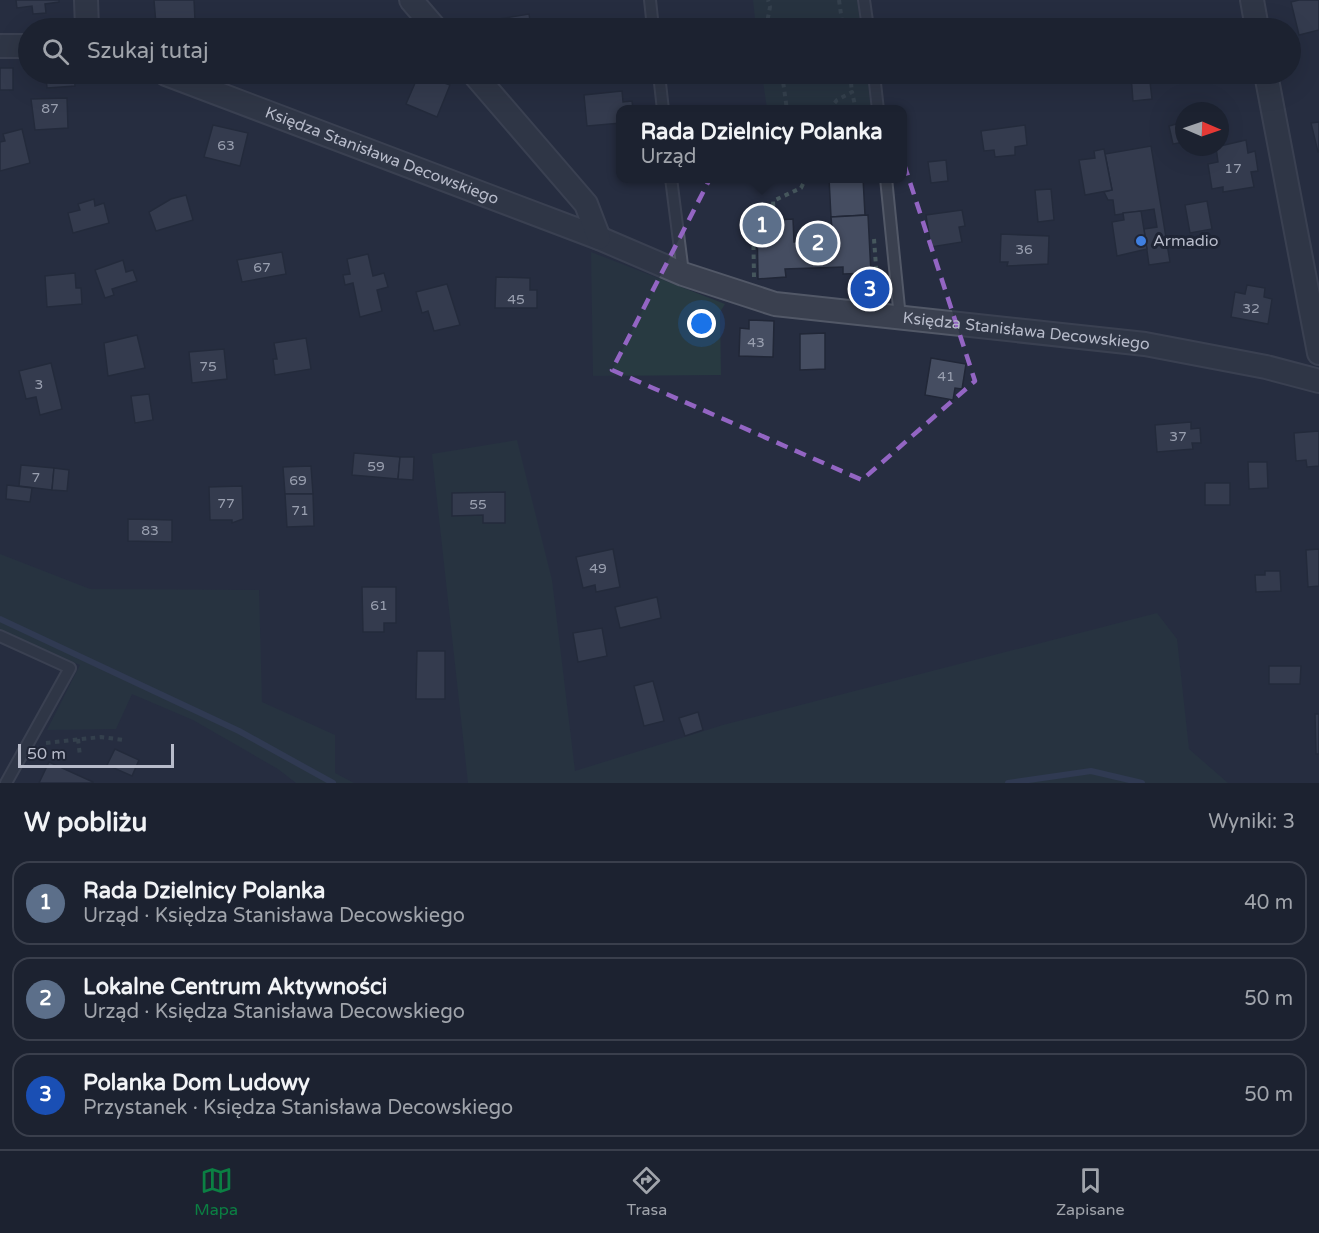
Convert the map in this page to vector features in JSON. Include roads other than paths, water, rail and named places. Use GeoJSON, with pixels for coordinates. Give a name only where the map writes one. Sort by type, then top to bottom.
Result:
{"type":"FeatureCollection","features":[{"type":"Feature","properties":{"kind":"street"},"geometry":{"type":"LineString","coordinates":[[86,0],[87,18]]}},
{"type":"Feature","properties":{"kind":"street"},"geometry":{"type":"LineString","coordinates":[[411,0],[426,18]]}},
{"type":"Feature","properties":{"kind":"street"},"geometry":{"type":"LineString","coordinates":[[1252,0],[1255,18]]}},
{"type":"Feature","properties":{"kind":"street"},"geometry":{"type":"LineString","coordinates":[[0,46],[18,46]]}},
{"type":"Feature","properties":{"kind":"street","name":"Księdza Stanisława Decowskiego"},"geometry":{"type":"LineString","coordinates":[[192,84],[599,238],[683,274],[775,304],[1145,344],[1266,367],[1319,381]]}},
{"type":"Feature","properties":{"kind":"street"},"geometry":{"type":"LineString","coordinates":[[483,84],[586,204],[599,238]]}},
{"type":"Feature","properties":{"kind":"street"},"geometry":{"type":"LineString","coordinates":[[1268,84],[1319,353]]}},
{"type":"Feature","properties":{"kind":"lane"},"geometry":{"type":"LineString","coordinates":[[650,0],[652,18]]}},
{"type":"Feature","properties":{"kind":"lane"},"geometry":{"type":"LineString","coordinates":[[864,0],[867,18]]}},
{"type":"Feature","properties":{"kind":"lane"},"geometry":{"type":"LineString","coordinates":[[660,84],[662,105]]}},
{"type":"Feature","properties":{"kind":"lane"},"geometry":{"type":"LineString","coordinates":[[875,84],[877,105]]}},
{"type":"Feature","properties":{"kind":"lane"},"geometry":{"type":"LineString","coordinates":[[673,183],[683,274]]}},
{"type":"Feature","properties":{"kind":"lane"},"geometry":{"type":"LineString","coordinates":[[886,183],[900,318]]}},
{"type":"Feature","properties":{"kind":"lane"},"geometry":{"type":"LineString","coordinates":[[0,636],[70,668],[6,783]]}},
{"type":"Feature","properties":{"kind":"waterway"},"geometry":{"type":"LineString","coordinates":[[0,619],[239,731],[333,783]]}},
{"type":"Feature","properties":{"kind":"waterway"},"geometry":{"type":"LineString","coordinates":[[1008,783],[1091,771],[1142,783]]}},
{"type":"Feature","properties":{"kind":"place","name":"Rada Dzielnicy Polanka"},"geometry":{"type":"Point","coordinates":[762,225]}},
{"type":"Feature","properties":{"kind":"place","name":"Armadio"},"geometry":{"type":"Point","coordinates":[1141,241]}},
{"type":"Feature","properties":{"kind":"place","name":"Lokalne Centrum Aktywności"},"geometry":{"type":"Point","coordinates":[818,243]}},
{"type":"Feature","properties":{"kind":"place","name":"Polanka Dom Ludowy"},"geometry":{"type":"Point","coordinates":[870,289]}}]}
